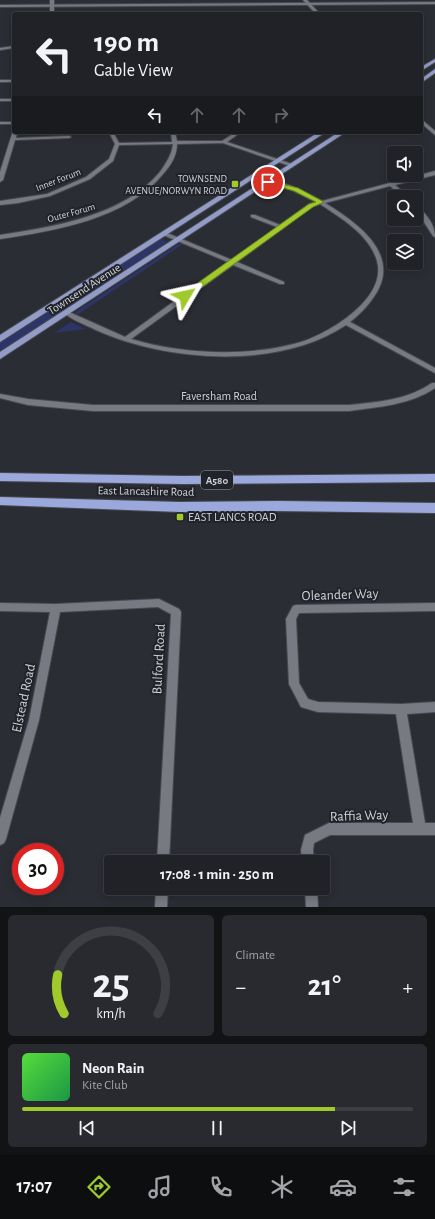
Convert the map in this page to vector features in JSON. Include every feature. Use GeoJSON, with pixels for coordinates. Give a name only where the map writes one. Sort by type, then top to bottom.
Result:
{"type":"FeatureCollection","features":[{"type":"Feature","properties":{"kind":"highway","name":"East Lancashire Road"},"geometry":{"type":"LineString","coordinates":[[0,477],[182,480],[435,478]]}},
{"type":"Feature","properties":{"kind":"highway","name":"East Lancashire Road"},"geometry":{"type":"LineString","coordinates":[[0,501],[180,506],[435,508]]}},
{"type":"Feature","properties":{"kind":"main road"},"geometry":{"type":"LineString","coordinates":[[423,68],[435,60]]}},
{"type":"Feature","properties":{"kind":"main road"},"geometry":{"type":"LineString","coordinates":[[423,80],[435,71]]}},
{"type":"Feature","properties":{"kind":"main road","name":"Townsend Avenue"},"geometry":{"type":"LineString","coordinates":[[0,339],[320,134]]}},
{"type":"Feature","properties":{"kind":"main road","name":"Townsend Avenue"},"geometry":{"type":"LineString","coordinates":[[0,356],[340,134]]}},
{"type":"Feature","properties":{"kind":"street"},"geometry":{"type":"LineString","coordinates":[[52,0],[52,12]]}},
{"type":"Feature","properties":{"kind":"street"},"geometry":{"type":"LineString","coordinates":[[305,0],[316,12]]}},
{"type":"Feature","properties":{"kind":"street"},"geometry":{"type":"LineString","coordinates":[[0,6],[53,7],[435,3]]}},
{"type":"Feature","properties":{"kind":"street"},"geometry":{"type":"LineString","coordinates":[[310,5],[435,6]]}},
{"type":"Feature","properties":{"kind":"street"},"geometry":{"type":"LineString","coordinates":[[0,10],[53,7]]}},
{"type":"Feature","properties":{"kind":"street"},"geometry":{"type":"LineString","coordinates":[[1,47],[12,48]]}},
{"type":"Feature","properties":{"kind":"street"},"geometry":{"type":"LineString","coordinates":[[0,81],[12,81]]}},
{"type":"Feature","properties":{"kind":"street"},"geometry":{"type":"LineString","coordinates":[[0,100],[12,100]]}},
{"type":"Feature","properties":{"kind":"street"},"geometry":{"type":"LineString","coordinates":[[423,122],[435,134]]}},
{"type":"Feature","properties":{"kind":"street"},"geometry":{"type":"LineString","coordinates":[[0,123],[12,123]]}},
{"type":"Feature","properties":{"kind":"street"},"geometry":{"type":"LineString","coordinates":[[0,177],[15,134]]}},
{"type":"Feature","properties":{"kind":"street"},"geometry":{"type":"LineString","coordinates":[[112,134],[117,144],[223,142],[292,165]]}},
{"type":"Feature","properties":{"kind":"street"},"geometry":{"type":"LineString","coordinates":[[174,134],[176,142]]}},
{"type":"Feature","properties":{"kind":"street"},"geometry":{"type":"LineString","coordinates":[[223,142],[236,134]]}},
{"type":"Feature","properties":{"kind":"street"},"geometry":{"type":"LineString","coordinates":[[14,139],[69,137]]}},
{"type":"Feature","properties":{"kind":"street","name":"Outer Forum"},"geometry":{"type":"LineString","coordinates":[[0,237],[34,233],[94,217],[136,197],[161,176],[173,157],[176,142]]}},
{"type":"Feature","properties":{"kind":"street","name":"Inner Forum"},"geometry":{"type":"LineString","coordinates":[[0,203],[48,195],[88,178],[111,160],[117,144]]}},
{"type":"Feature","properties":{"kind":"street"},"geometry":{"type":"LineString","coordinates":[[126,339],[311,205],[435,173]]}},
{"type":"Feature","properties":{"kind":"street"},"geometry":{"type":"LineString","coordinates":[[67,313],[126,339],[160,348],[199,353],[249,352],[288,348],[322,336],[347,323],[368,302],[378,285],[381,262],[357,228],[321,202],[296,189],[268,182]]}},
{"type":"Feature","properties":{"kind":"street"},"geometry":{"type":"LineString","coordinates":[[391,184],[398,190]]}},
{"type":"Feature","properties":{"kind":"street"},"geometry":{"type":"LineString","coordinates":[[423,215],[435,235]]}},
{"type":"Feature","properties":{"kind":"street"},"geometry":{"type":"LineString","coordinates":[[252,216],[281,227]]}},
{"type":"Feature","properties":{"kind":"street"},"geometry":{"type":"LineString","coordinates":[[165,234],[282,283]]}},
{"type":"Feature","properties":{"kind":"street"},"geometry":{"type":"LineString","coordinates":[[347,323],[435,371]]}},
{"type":"Feature","properties":{"kind":"street","name":"Faversham Road"},"geometry":{"type":"LineString","coordinates":[[0,396],[28,402],[93,408],[349,408],[380,405],[429,390],[435,385]]}},
{"type":"Feature","properties":{"kind":"street","name":"Bulford Road"},"geometry":{"type":"LineString","coordinates":[[0,608],[56,608],[159,604],[176,612],[163,855]]}},
{"type":"Feature","properties":{"kind":"street","name":"Oleander Way"},"geometry":{"type":"LineString","coordinates":[[435,607],[296,609],[291,619],[294,684],[305,703],[318,707],[401,709],[435,708]]}},
{"type":"Feature","properties":{"kind":"street","name":"Elstead Road"},"geometry":{"type":"LineString","coordinates":[[0,839],[34,720],[56,608]]}},
{"type":"Feature","properties":{"kind":"street"},"geometry":{"type":"LineString","coordinates":[[401,709],[420,829]]}},
{"type":"Feature","properties":{"kind":"street","name":"Raffia Way"},"geometry":{"type":"LineString","coordinates":[[307,855],[309,839],[328,829],[435,829]]}},
{"type":"Feature","properties":{"kind":"street"},"geometry":{"type":"LineString","coordinates":[[161,907],[162,895]]}},
{"type":"Feature","properties":{"kind":"street"},"geometry":{"type":"LineString","coordinates":[[311,895],[312,907]]}},
{"type":"Feature","properties":{"kind":"shaded area"},"geometry":{"type":"Polygon","coordinates":[[[161,239],[168,242],[0,352],[0,343],[161,239]]]}},
{"type":"Feature","properties":{"kind":"shaded area"},"geometry":{"type":"Polygon","coordinates":[[[183,244],[77,315],[75,314],[77,311],[177,245],[183,244]]]}},
{"type":"Feature","properties":{"kind":"shaded area"},"geometry":{"type":"Polygon","coordinates":[[[71,322],[85,329],[54,333],[71,322]]]}},
{"type":"Feature","properties":{"kind":"place","name":"TOWNSEND AVENUE/NORWYN ROAD"},"geometry":{"type":"Point","coordinates":[235,184]}},
{"type":"Feature","properties":{"kind":"place","name":"EAST LANCS ROAD"},"geometry":{"type":"Point","coordinates":[180,517]}},
{"type":"Feature","properties":{"kind":"route"},"geometry":{"type":"LineString","coordinates":[[185,296],[311,205],[321,202],[296,189],[268,182]]}}]}
